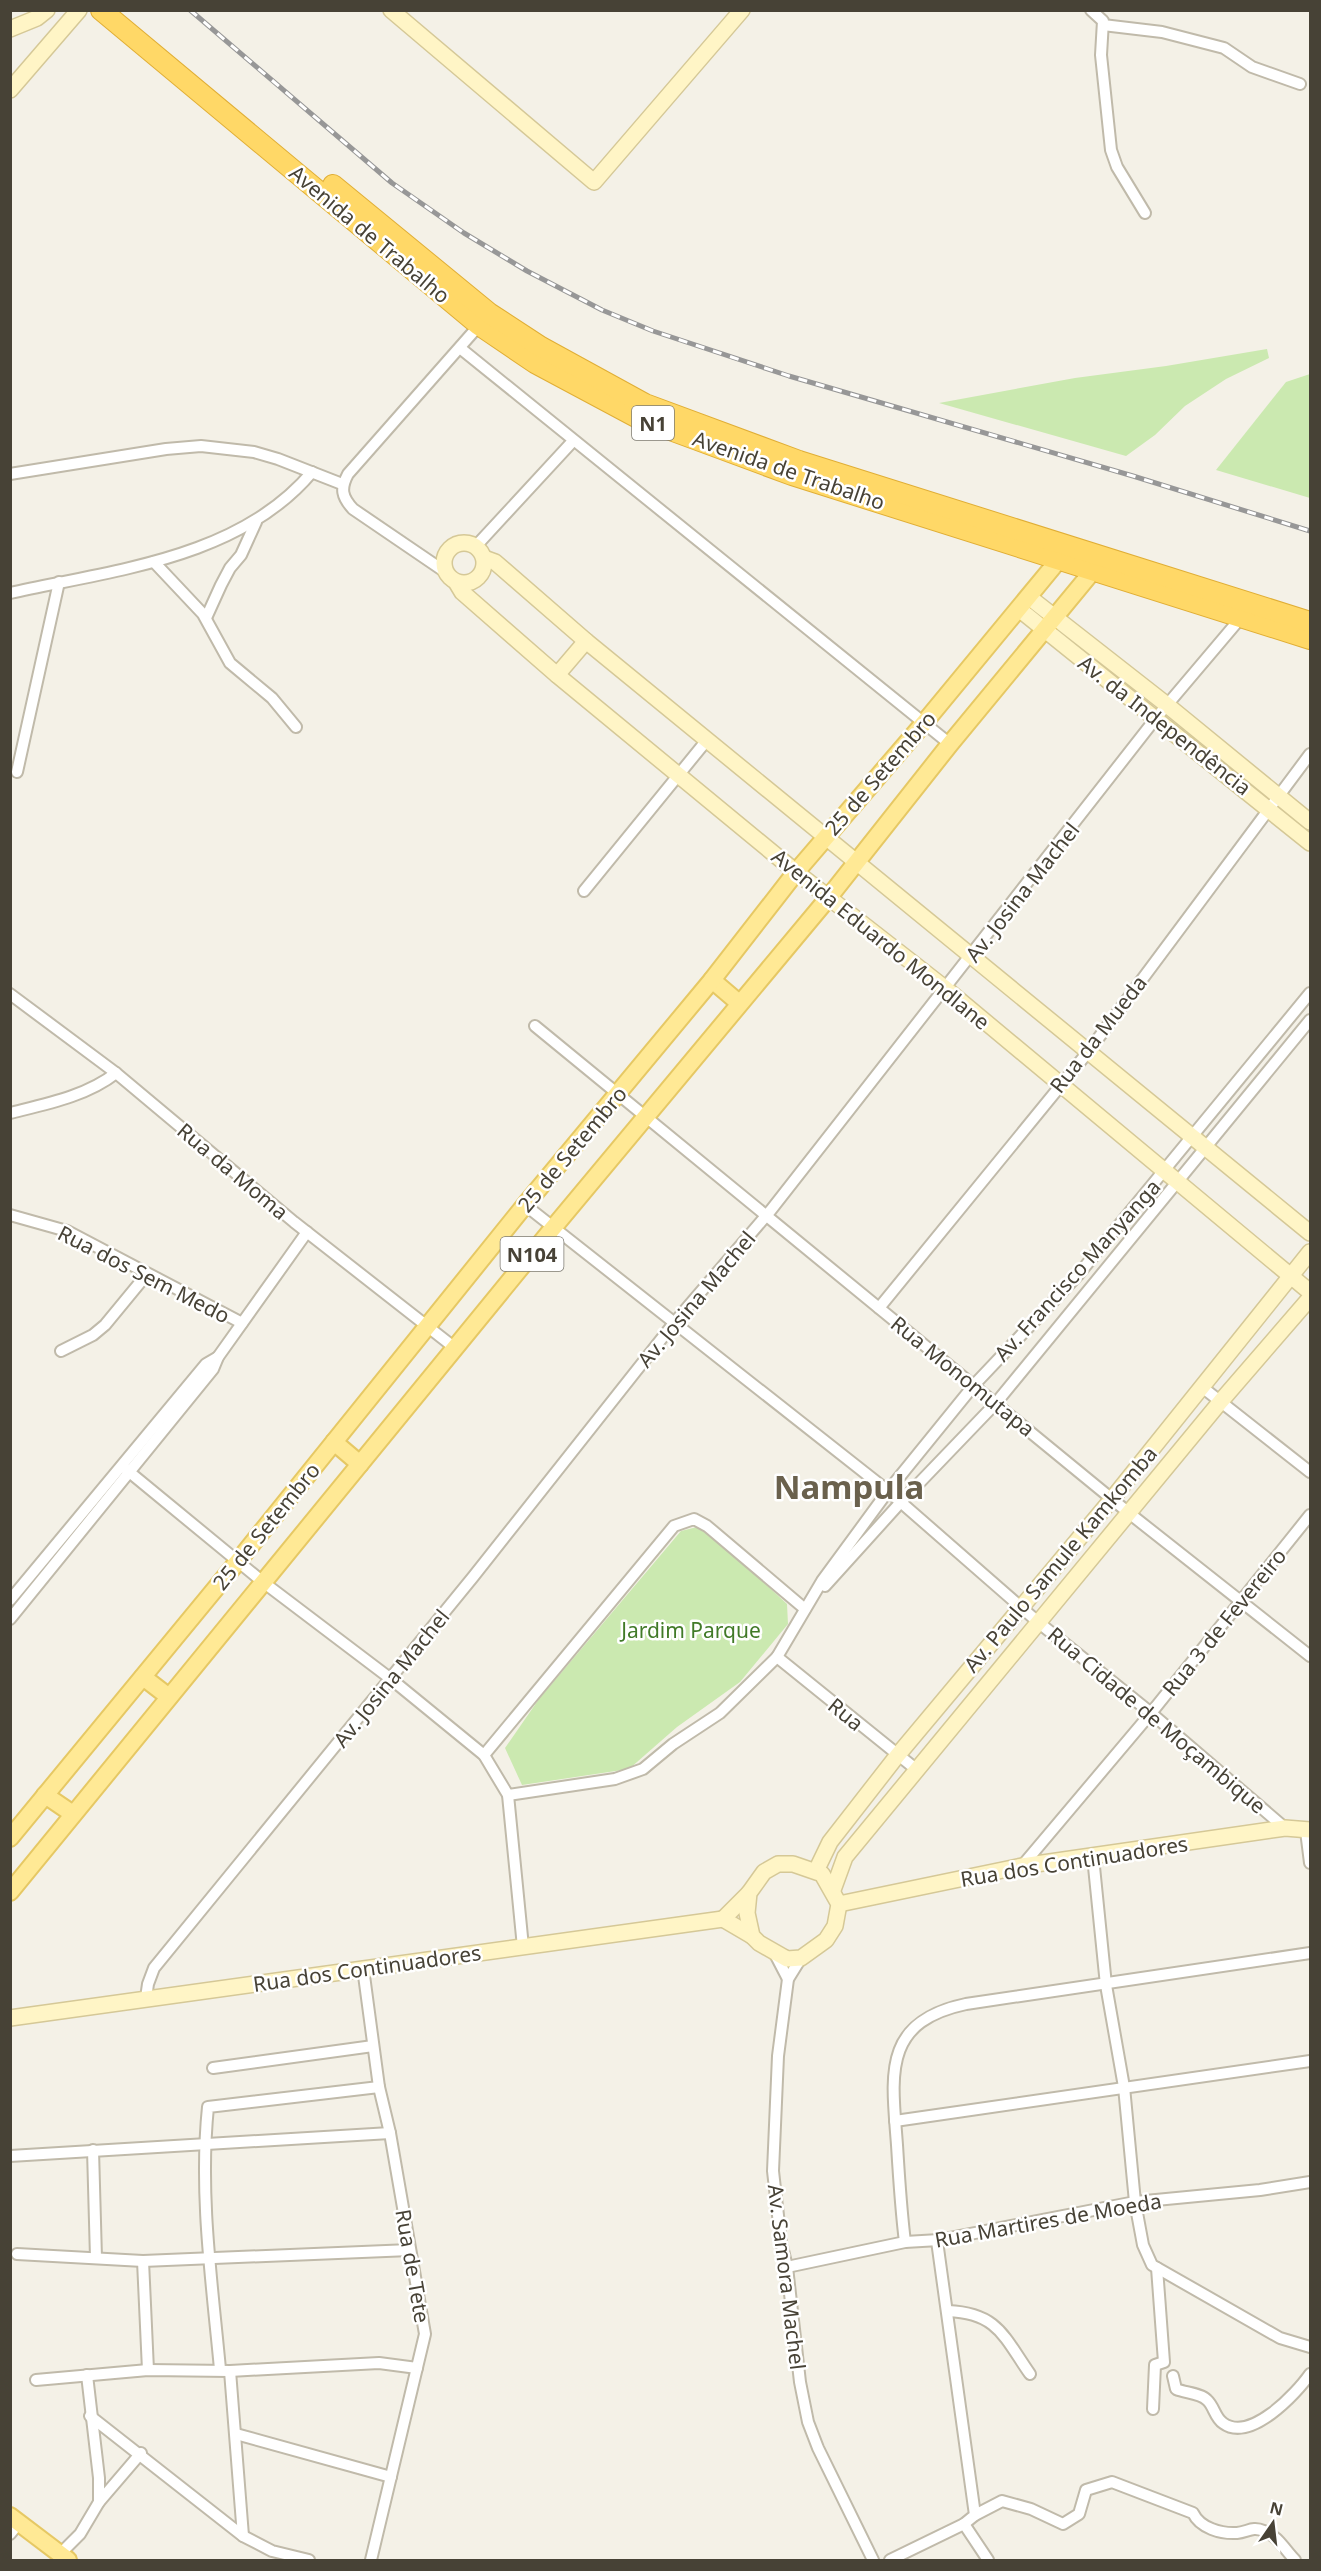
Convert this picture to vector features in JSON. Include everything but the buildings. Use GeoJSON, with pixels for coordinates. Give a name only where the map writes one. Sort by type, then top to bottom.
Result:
{"type":"FeatureCollection","features":[{"type":"Feature","properties":{"kind":"highway","name":"Avenida de Trabalho"},"geometry":{"type":"LineString","coordinates":[[101,10],[484,319],[541,347],[642,411],[796,468],[1247,610],[1311,639]]}},
{"type":"Feature","properties":{"kind":"highway","name":"Avenida de Trabalho"},"geometry":{"type":"LineString","coordinates":[[120,10],[484,319]]}},
{"type":"Feature","properties":{"kind":"highway","name":"Avenida de Trabalho"},"geometry":{"type":"LineString","coordinates":[[1247,610],[1311,622]]}},
{"type":"Feature","properties":{"kind":"main road"},"geometry":{"type":"LineString","coordinates":[[10,29],[37,18],[46,10]]}},
{"type":"Feature","properties":{"kind":"main road"},"geometry":{"type":"LineString","coordinates":[[10,90],[79,10]]}},
{"type":"Feature","properties":{"kind":"main road"},"geometry":{"type":"LineString","coordinates":[[391,10],[594,183],[742,10]]}},
{"type":"Feature","properties":{"kind":"main road"},"geometry":{"type":"LineString","coordinates":[[462,542],[480,552],[484,568],[477,579],[465,584],[456,582],[444,571],[443,558],[450,548],[462,542]]}},
{"type":"Feature","properties":{"kind":"main road","name":"Avenida Eduardo Mondlane"},"geometry":{"type":"LineString","coordinates":[[480,552],[1311,1233]]}},
{"type":"Feature","properties":{"kind":"main road","name":"25 de Setembro"},"geometry":{"type":"LineString","coordinates":[[10,1838],[525,1205],[712,980],[796,872],[924,723],[1064,553]]}},
{"type":"Feature","properties":{"kind":"main road","name":"N104"},"geometry":{"type":"LineString","coordinates":[[1050,623],[1099,563]]}},
{"type":"Feature","properties":{"kind":"main road","name":"Avenida Eduardo Mondlane"},"geometry":{"type":"LineString","coordinates":[[456,582],[462,592],[557,675],[796,872],[946,989],[1311,1292]]}},
{"type":"Feature","properties":{"kind":"main road","name":"Av. da Independência"},"geometry":{"type":"LineString","coordinates":[[1024,603],[1167,705],[1274,801],[1311,843]]}},
{"type":"Feature","properties":{"kind":"main road","name":"25 de Setembro"},"geometry":{"type":"LineString","coordinates":[[10,1892],[553,1228],[829,897],[950,744],[1050,623]]}},
{"type":"Feature","properties":{"kind":"main road","name":"Av. da Independência"},"geometry":{"type":"LineString","coordinates":[[1050,623],[1156,718],[1274,801],[1311,822]]}},
{"type":"Feature","properties":{"kind":"main road"},"geometry":{"type":"LineString","coordinates":[[557,675],[586,641]]}},
{"type":"Feature","properties":{"kind":"main road"},"geometry":{"type":"LineString","coordinates":[[712,980],[739,1003]]}},
{"type":"Feature","properties":{"kind":"main road","name":"Av. Paulo Samule Kamkomba"},"geometry":{"type":"LineString","coordinates":[[816,1871],[830,1842],[897,1756],[1112,1498],[1311,1252]]}},
{"type":"Feature","properties":{"kind":"main road","name":"Av. Paulo Samule Kamkomba"},"geometry":{"type":"LineString","coordinates":[[836,1897],[845,1857],[1221,1401],[1311,1298]]}},
{"type":"Feature","properties":{"kind":"main road"},"geometry":{"type":"LineString","coordinates":[[334,1442],[360,1464]]}},
{"type":"Feature","properties":{"kind":"main road"},"geometry":{"type":"LineString","coordinates":[[143,1677],[169,1697]]}},
{"type":"Feature","properties":{"kind":"main road"},"geometry":{"type":"LineString","coordinates":[[45,1795],[73,1814]]}},
{"type":"Feature","properties":{"kind":"main road","name":"Rua dos Continuadores"},"geometry":{"type":"LineString","coordinates":[[836,1897],[1022,1866],[1285,1828],[1308,1830]]}},
{"type":"Feature","properties":{"kind":"main road"},"geometry":{"type":"LineString","coordinates":[[778,1864],[793,1864],[816,1871],[822,1874],[836,1897],[835,1926],[826,1940],[801,1958],[787,1959],[775,1954],[752,1936],[723,1919],[749,1893],[764,1872],[778,1864]]}},
{"type":"Feature","properties":{"kind":"main road"},"geometry":{"type":"LineString","coordinates":[[749,1893],[747,1913],[752,1936]]}},
{"type":"Feature","properties":{"kind":"main road","name":"Rua dos Continuadores"},"geometry":{"type":"LineString","coordinates":[[10,2018],[723,1919]]}},
{"type":"Feature","properties":{"kind":"main road"},"geometry":{"type":"LineString","coordinates":[[13,2524],[64,2557]]}},
{"type":"Feature","properties":{"kind":"street"},"geometry":{"type":"LineString","coordinates":[[1145,213],[1117,167],[1111,150],[1098,16],[1224,48],[1252,67],[1300,84]]}},
{"type":"Feature","properties":{"kind":"street"},"geometry":{"type":"LineString","coordinates":[[444,571],[352,509],[344,500],[342,484],[348,474],[484,319]]}},
{"type":"Feature","properties":{"kind":"street"},"geometry":{"type":"LineString","coordinates":[[460,348],[950,744]]}},
{"type":"Feature","properties":{"kind":"street"},"geometry":{"type":"LineString","coordinates":[[480,552],[573,441]]}},
{"type":"Feature","properties":{"kind":"street"},"geometry":{"type":"LineString","coordinates":[[10,474],[166,449],[201,446],[254,452],[342,484]]}},
{"type":"Feature","properties":{"kind":"street"},"geometry":{"type":"LineString","coordinates":[[10,593],[154,562],[231,534],[256,522],[297,491],[312,472]]}},
{"type":"Feature","properties":{"kind":"street"},"geometry":{"type":"LineString","coordinates":[[207,618],[230,567],[241,555],[256,522]]}},
{"type":"Feature","properties":{"kind":"street"},"geometry":{"type":"LineString","coordinates":[[154,562],[207,618],[230,663],[272,698],[296,727]]}},
{"type":"Feature","properties":{"kind":"street"},"geometry":{"type":"LineString","coordinates":[[16,772],[59,582]]}},
{"type":"Feature","properties":{"kind":"street","name":"Av. Josina Machel"},"geometry":{"type":"LineString","coordinates":[[146,1998],[154,1968],[391,1679],[674,1323],[767,1214],[972,956],[1156,718],[1247,610]]}},
{"type":"Feature","properties":{"kind":"street"},"geometry":{"type":"LineString","coordinates":[[584,891],[707,740]]}},
{"type":"Feature","properties":{"kind":"street","name":"Rua da Mueda"},"geometry":{"type":"LineString","coordinates":[[879,1308],[1059,1084],[1088,1052],[1311,754]]}},
{"type":"Feature","properties":{"kind":"street","name":"Av. Francisco Manyanga"},"geometry":{"type":"LineString","coordinates":[[508,1795],[592,1784],[643,1769],[674,1744],[720,1713],[777,1657],[845,1546],[888,1491],[974,1385],[1078,1275],[1118,1228],[1311,993]]}},
{"type":"Feature","properties":{"kind":"street","name":"Rua da Moma"},"geometry":{"type":"LineString","coordinates":[[10,994],[116,1073],[307,1232],[455,1348]]}},
{"type":"Feature","properties":{"kind":"street","name":"Av. Francisco Manyanga"},"geometry":{"type":"LineString","coordinates":[[805,1609],[900,1503],[996,1403],[1311,1020]]}},
{"type":"Feature","properties":{"kind":"street","name":"Rua Monomutapa"},"geometry":{"type":"LineString","coordinates":[[535,1026],[1129,1513],[1311,1656]]}},
{"type":"Feature","properties":{"kind":"street"},"geometry":{"type":"LineString","coordinates":[[10,1113],[56,1101],[105,1082],[116,1073]]}},
{"type":"Feature","properties":{"kind":"street","name":"Rua Cidade de Moçambique"},"geometry":{"type":"LineString","coordinates":[[525,1205],[888,1491],[1038,1622],[1151,1713],[1285,1828]]}},
{"type":"Feature","properties":{"kind":"street","name":"Rua dos Sem Medo"},"geometry":{"type":"LineString","coordinates":[[10,1215],[66,1231],[242,1323]]}},
{"type":"Feature","properties":{"kind":"street"},"geometry":{"type":"LineString","coordinates":[[1118,1228],[1131,1239]]}},
{"type":"Feature","properties":{"kind":"street"},"geometry":{"type":"LineString","coordinates":[[10,1618],[189,1392],[206,1364],[218,1357],[307,1232]]}},
{"type":"Feature","properties":{"kind":"street"},"geometry":{"type":"LineString","coordinates":[[61,1351],[93,1335],[105,1325],[147,1274]]}},
{"type":"Feature","properties":{"kind":"street"},"geometry":{"type":"LineString","coordinates":[[1078,1275],[1093,1287]]}},
{"type":"Feature","properties":{"kind":"street"},"geometry":{"type":"LineString","coordinates":[[1202,1387],[1311,1472]]}},
{"type":"Feature","properties":{"kind":"street"},"geometry":{"type":"LineString","coordinates":[[126,1469],[263,1582],[391,1679],[484,1755],[508,1795],[523,1947]]}},
{"type":"Feature","properties":{"kind":"street"},"geometry":{"type":"LineString","coordinates":[[10,1600],[126,1469]]}},
{"type":"Feature","properties":{"kind":"street","name":"Rua 3 de Fevereiro"},"geometry":{"type":"LineString","coordinates":[[1022,1866],[1151,1713],[1311,1515]]}},
{"type":"Feature","properties":{"kind":"street"},"geometry":{"type":"LineString","coordinates":[[484,1755],[674,1526],[694,1519],[707,1526],[805,1609]]}},
{"type":"Feature","properties":{"kind":"street","name":"Rua"},"geometry":{"type":"LineString","coordinates":[[777,1657],[917,1770]]}},
{"type":"Feature","properties":{"kind":"street"},"geometry":{"type":"LineString","coordinates":[[1308,1830],[1311,1863]]}},
{"type":"Feature","properties":{"kind":"street"},"geometry":{"type":"LineString","coordinates":[[1093,1857],[1106,1985],[1124,2087],[1136,2202],[1143,2244],[1152,2265],[1280,2338],[1311,2347]]}},
{"type":"Feature","properties":{"kind":"street"},"geometry":{"type":"LineString","coordinates":[[905,2242],[892,2074],[903,2042],[917,2025],[947,2008],[966,2004],[1311,1953]]}},
{"type":"Feature","properties":{"kind":"street"},"geometry":{"type":"LineString","coordinates":[[775,1954],[788,1979]]}},
{"type":"Feature","properties":{"kind":"street"},"geometry":{"type":"LineString","coordinates":[[788,1979],[801,1958]]}},
{"type":"Feature","properties":{"kind":"street","name":"Rua de Tete"},"geometry":{"type":"LineString","coordinates":[[363,1968],[379,2087],[390,2133],[425,2334],[371,2560]]}},
{"type":"Feature","properties":{"kind":"street","name":"Av. Samora Machel"},"geometry":{"type":"LineString","coordinates":[[788,1979],[778,2056],[773,2171],[800,2382],[808,2422],[818,2448],[873,2560]]}},
{"type":"Feature","properties":{"kind":"street"},"geometry":{"type":"LineString","coordinates":[[213,2068],[373,2046]]}},
{"type":"Feature","properties":{"kind":"street"},"geometry":{"type":"LineString","coordinates":[[895,2121],[1311,2061]]}},
{"type":"Feature","properties":{"kind":"street"},"geometry":{"type":"LineString","coordinates":[[243,2536],[236,2434],[210,2259],[204,2146],[208,2107],[379,2087]]}},
{"type":"Feature","properties":{"kind":"street"},"geometry":{"type":"LineString","coordinates":[[10,2156],[390,2133]]}},
{"type":"Feature","properties":{"kind":"street"},"geometry":{"type":"LineString","coordinates":[[93,2150],[96,2258]]}},
{"type":"Feature","properties":{"kind":"street","name":"Rua Martires de Moeda"},"geometry":{"type":"LineString","coordinates":[[787,2267],[905,2242],[937,2241],[1136,2202],[1260,2190],[1311,2182]]}},
{"type":"Feature","properties":{"kind":"street"},"geometry":{"type":"LineString","coordinates":[[937,2241],[975,2515]]}},
{"type":"Feature","properties":{"kind":"street"},"geometry":{"type":"LineString","coordinates":[[17,2253],[143,2261],[410,2250]]}},
{"type":"Feature","properties":{"kind":"street"},"geometry":{"type":"LineString","coordinates":[[143,2261],[148,2370]]}},
{"type":"Feature","properties":{"kind":"street"},"geometry":{"type":"LineString","coordinates":[[1153,2409],[1155,2365],[1164,2362],[1157,2268]]}},
{"type":"Feature","properties":{"kind":"street"},"geometry":{"type":"LineString","coordinates":[[948,2311],[969,2312],[994,2324],[1030,2374]]}},
{"type":"Feature","properties":{"kind":"street"},"geometry":{"type":"LineString","coordinates":[[36,2380],[148,2370],[225,2370],[379,2363],[417,2368]]}},
{"type":"Feature","properties":{"kind":"street"},"geometry":{"type":"LineString","coordinates":[[1173,2376],[1176,2389],[1207,2399],[1221,2422],[1231,2427],[1242,2427],[1273,2415],[1311,2374]]}},
{"type":"Feature","properties":{"kind":"street"},"geometry":{"type":"LineString","coordinates":[[87,2375],[99,2478],[99,2502]]}},
{"type":"Feature","properties":{"kind":"street"},"geometry":{"type":"LineString","coordinates":[[90,2416],[141,2453],[243,2536],[272,2552],[309,2560]]}},
{"type":"Feature","properties":{"kind":"street"},"geometry":{"type":"LineString","coordinates":[[236,2434],[391,2477]]}},
{"type":"Feature","properties":{"kind":"street"},"geometry":{"type":"LineString","coordinates":[[64,2557],[99,2502],[141,2453]]}},
{"type":"Feature","properties":{"kind":"street"},"geometry":{"type":"LineString","coordinates":[[890,2560],[964,2524],[975,2515],[1002,2501],[1032,2509],[1063,2524],[1079,2514],[1086,2490],[1112,2482],[1192,2512],[1196,2520],[1212,2529],[1238,2533],[1249,2528],[1264,2531],[1281,2544],[1295,2560]]}},
{"type":"Feature","properties":{"kind":"street"},"geometry":{"type":"LineString","coordinates":[[964,2524],[988,2560]]}},
{"type":"Feature","properties":{"kind":"green space"},"geometry":{"type":"Polygon","coordinates":[[[1267,349],[1269,358],[1226,379],[1185,406],[1155,435],[1126,456],[939,403],[1075,378],[1267,349]]]}},
{"type":"Feature","properties":{"kind":"green space"},"geometry":{"type":"Polygon","coordinates":[[[1310,374],[1310,498],[1216,470],[1286,382],[1310,374]]]}},
{"type":"Feature","properties":{"kind":"green space","name":"Jardim Parque"},"geometry":{"type":"Polygon","coordinates":[[[697,1527],[728,1549],[787,1604],[788,1624],[740,1682],[677,1727],[629,1769],[522,1785],[505,1748],[539,1699],[681,1531],[697,1527]]]}},
{"type":"Feature","properties":{"kind":"railway"},"geometry":{"type":"LineString","coordinates":[[190,10],[392,183],[464,233],[527,271],[602,310],[653,331],[789,376],[1133,476],[1310,531]]}},
{"type":"Feature","properties":{"kind":"district","name":"Nampula"},"geometry":{"type":"Point","coordinates":[849,1486]}}]}
